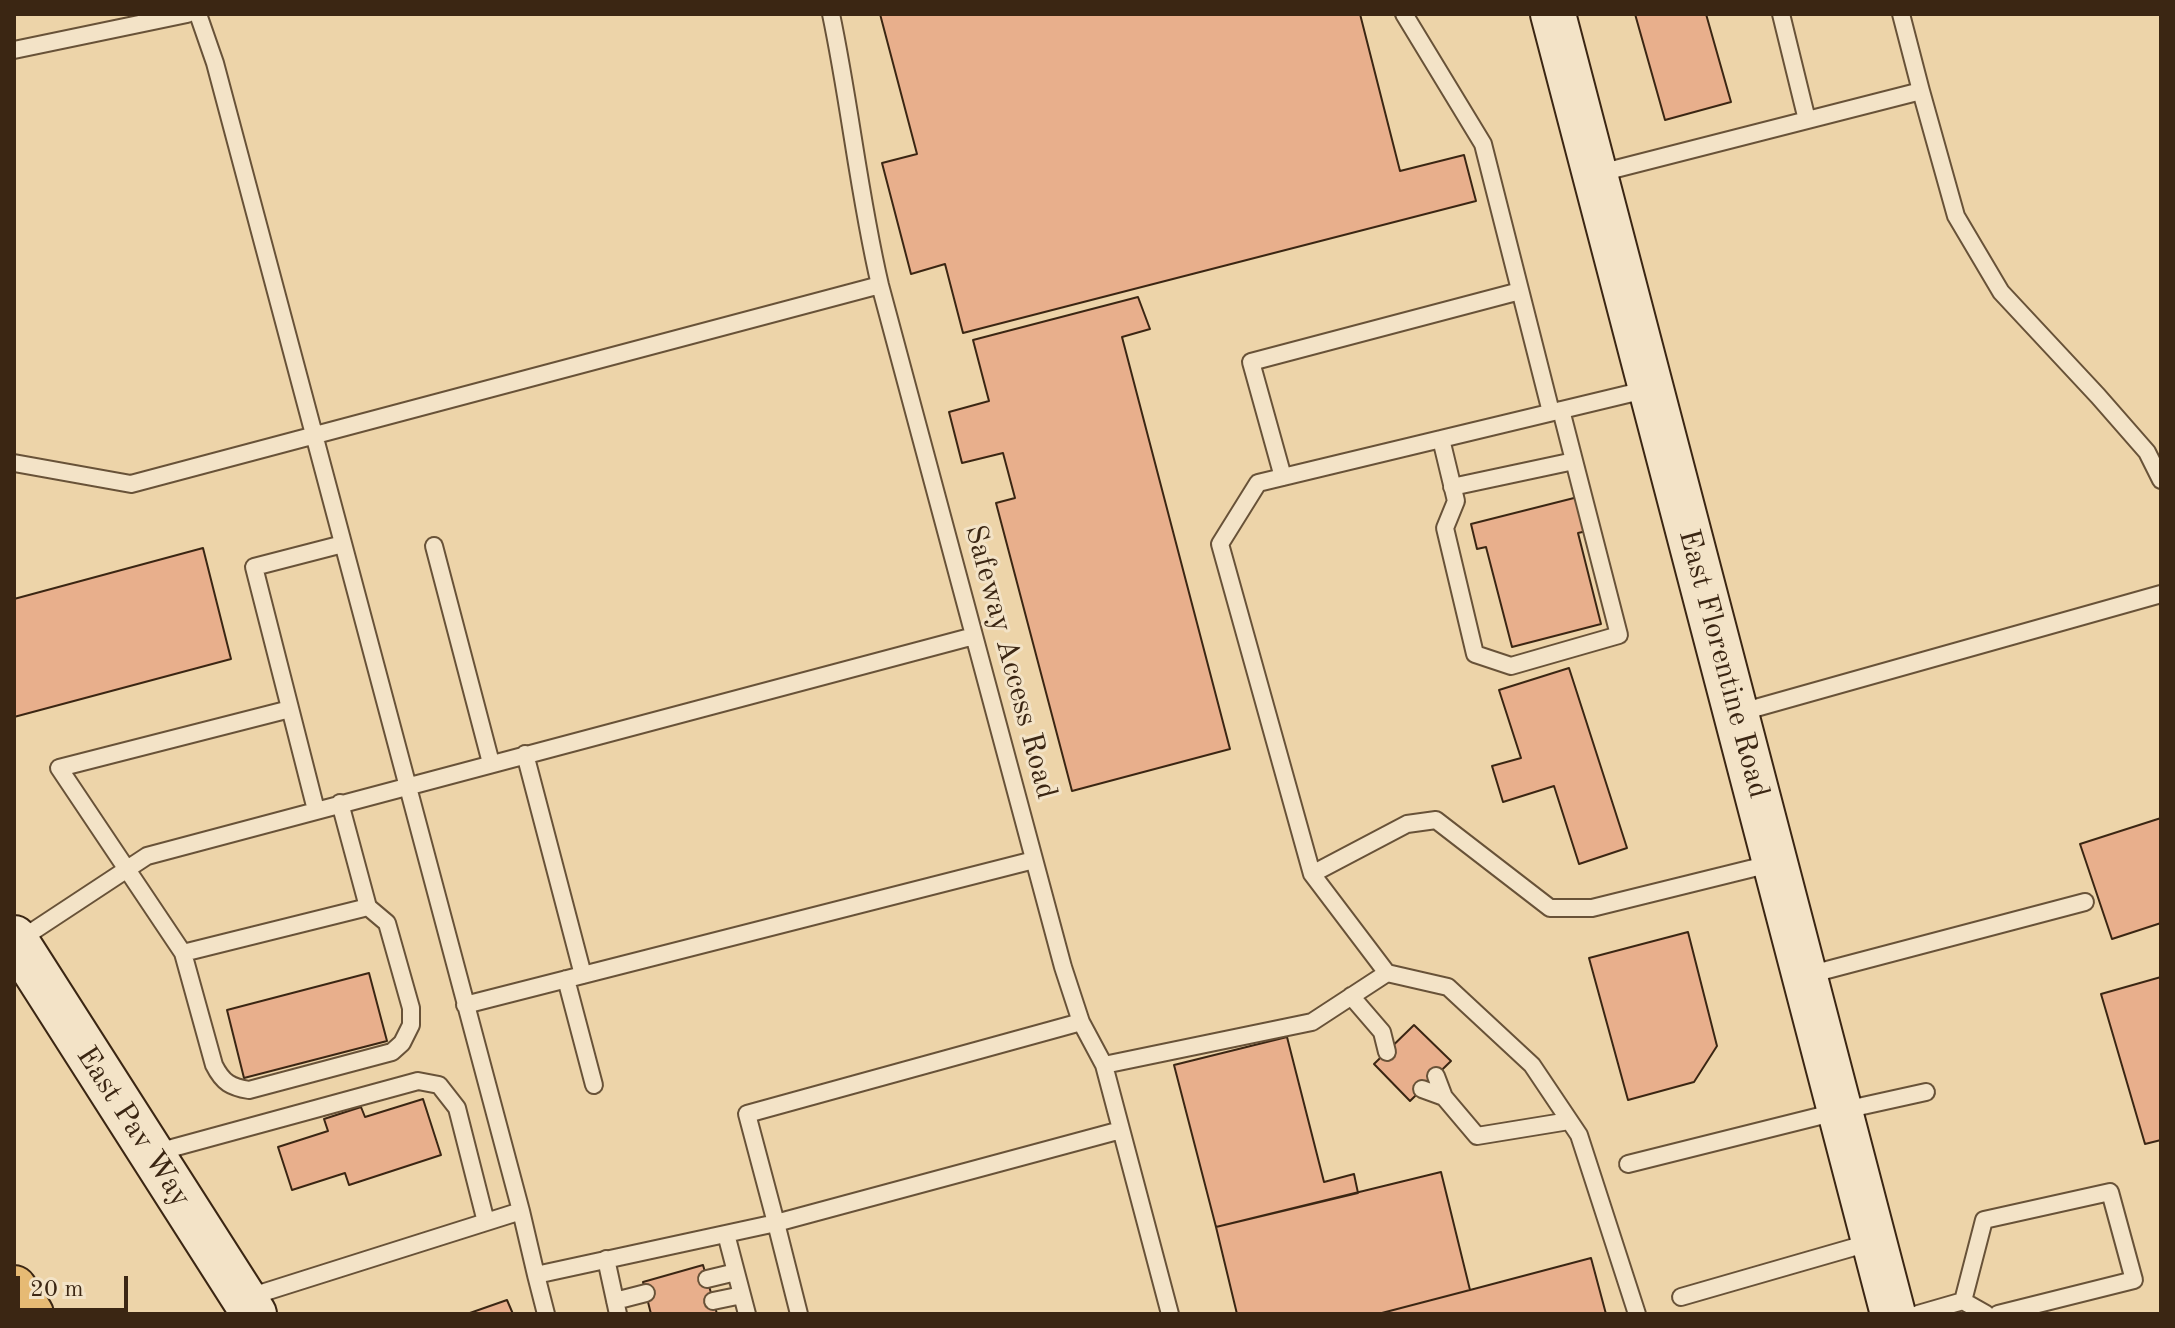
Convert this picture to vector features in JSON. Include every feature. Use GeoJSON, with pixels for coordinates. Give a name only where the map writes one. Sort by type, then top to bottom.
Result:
{"type":"FeatureCollection","features":[{"type":"Feature","properties":{"kind":"main road"},"geometry":{"type":"LineString","coordinates":[[14,1288],[31,1314]]}},
{"type":"Feature","properties":{"kind":"street","name":"East Florentine Road"},"geometry":{"type":"LineString","coordinates":[[1553,14],[1893,1314]]}},
{"type":"Feature","properties":{"kind":"street","name":"East Pav Way"},"geometry":{"type":"LineString","coordinates":[[15,940],[249,1306]]}},
{"type":"Feature","properties":{"kind":"lane"},"geometry":{"type":"LineString","coordinates":[[14,50],[187,14]]}},
{"type":"Feature","properties":{"kind":"lane"},"geometry":{"type":"LineString","coordinates":[[198,14],[215,63],[546,1314]]}},
{"type":"Feature","properties":{"kind":"lane","name":"Safeway Access Road"},"geometry":{"type":"LineString","coordinates":[[831,14],[846,82],[864,220],[880,285],[1063,967],[1081,1022],[1104,1065],[1170,1314]]}},
{"type":"Feature","properties":{"kind":"lane"},"geometry":{"type":"LineString","coordinates":[[1404,14],[1483,144],[1520,291],[1574,461],[1619,635],[1511,666],[1475,654],[1445,528],[1456,501],[1441,439]]}},
{"type":"Feature","properties":{"kind":"lane"},"geometry":{"type":"LineString","coordinates":[[1781,14],[1807,120]]}},
{"type":"Feature","properties":{"kind":"lane"},"geometry":{"type":"LineString","coordinates":[[1901,14],[1956,216],[2001,292],[2147,452],[2161,480]]}},
{"type":"Feature","properties":{"kind":"lane"},"geometry":{"type":"LineString","coordinates":[[1595,174],[1921,91]]}},
{"type":"Feature","properties":{"kind":"lane"},"geometry":{"type":"LineString","coordinates":[[14,463],[131,484],[880,285]]}},
{"type":"Feature","properties":{"kind":"lane"},"geometry":{"type":"LineString","coordinates":[[1283,477],[1251,362],[1520,291]]}},
{"type":"Feature","properties":{"kind":"lane"},"geometry":{"type":"LineString","coordinates":[[1637,1314],[1579,1135],[1532,1065],[1448,987],[1387,973],[1312,874],[1220,544],[1258,483],[1651,388]]}},
{"type":"Feature","properties":{"kind":"lane"},"geometry":{"type":"LineString","coordinates":[[1452,487],[1574,461]]}},
{"type":"Feature","properties":{"kind":"lane"},"geometry":{"type":"LineString","coordinates":[[316,810],[254,567],[343,544]]}},
{"type":"Feature","properties":{"kind":"lane"},"geometry":{"type":"LineString","coordinates":[[434,546],[491,763]]}},
{"type":"Feature","properties":{"kind":"lane"},"geometry":{"type":"LineString","coordinates":[[1736,713],[2161,594]]}},
{"type":"Feature","properties":{"kind":"lane"},"geometry":{"type":"LineString","coordinates":[[15,940],[147,856],[974,636]]}},
{"type":"Feature","properties":{"kind":"lane"},"geometry":{"type":"LineString","coordinates":[[290,709],[59,768],[183,953],[214,1065],[220,1077],[231,1087],[249,1090],[392,1052],[402,1043],[411,1025],[411,1008],[387,923],[368,907],[340,803]]}},
{"type":"Feature","properties":{"kind":"lane"},"geometry":{"type":"LineString","coordinates":[[525,754],[583,975]]}},
{"type":"Feature","properties":{"kind":"lane"},"geometry":{"type":"LineString","coordinates":[[1312,874],[1407,824],[1436,820],[1550,908],[1592,908],[1775,863]]}},
{"type":"Feature","properties":{"kind":"lane"},"geometry":{"type":"LineString","coordinates":[[465,1005],[1034,860]]}},
{"type":"Feature","properties":{"kind":"lane"},"geometry":{"type":"LineString","coordinates":[[1805,975],[2085,902]]}},
{"type":"Feature","properties":{"kind":"lane"},"geometry":{"type":"LineString","coordinates":[[183,953],[368,907]]}},
{"type":"Feature","properties":{"kind":"lane"},"geometry":{"type":"LineString","coordinates":[[1104,1065],[1312,1022],[1387,973]]}},
{"type":"Feature","properties":{"kind":"lane"},"geometry":{"type":"LineString","coordinates":[[566,979],[594,1085]]}},
{"type":"Feature","properties":{"kind":"lane"},"geometry":{"type":"LineString","coordinates":[[1351,996],[1382,1032],[1387,1052]]}},
{"type":"Feature","properties":{"kind":"lane"},"geometry":{"type":"LineString","coordinates":[[799,1314],[747,1114],[1081,1022]]}},
{"type":"Feature","properties":{"kind":"lane"},"geometry":{"type":"LineString","coordinates":[[1382,1032],[1400,1038]]}},
{"type":"Feature","properties":{"kind":"lane"},"geometry":{"type":"LineString","coordinates":[[1436,1076],[1444,1097],[1477,1136],[1569,1121]]}},
{"type":"Feature","properties":{"kind":"lane"},"geometry":{"type":"LineString","coordinates":[[150,1154],[418,1081],[439,1085],[457,1108],[486,1222]]}},
{"type":"Feature","properties":{"kind":"lane"},"geometry":{"type":"LineString","coordinates":[[1422,1089],[1444,1097]]}},
{"type":"Feature","properties":{"kind":"lane"},"geometry":{"type":"LineString","coordinates":[[1628,1164],[1926,1092]]}},
{"type":"Feature","properties":{"kind":"lane"},"geometry":{"type":"LineString","coordinates":[[536,1275],[776,1223],[1121,1130]]}},
{"type":"Feature","properties":{"kind":"lane"},"geometry":{"type":"LineString","coordinates":[[1963,1301],[1984,1220],[2110,1192],[2134,1280],[1998,1314]]}},
{"type":"Feature","properties":{"kind":"lane"},"geometry":{"type":"LineString","coordinates":[[249,1306],[521,1211]]}},
{"type":"Feature","properties":{"kind":"lane"},"geometry":{"type":"LineString","coordinates":[[726,1234],[747,1314]]}},
{"type":"Feature","properties":{"kind":"lane"},"geometry":{"type":"LineString","coordinates":[[1681,1297],[1874,1242]]}},
{"type":"Feature","properties":{"kind":"lane"},"geometry":{"type":"LineString","coordinates":[[606,1259],[616,1308],[646,1293]]}},
{"type":"Feature","properties":{"kind":"lane"},"geometry":{"type":"LineString","coordinates":[[707,1279],[736,1272]]}},
{"type":"Feature","properties":{"kind":"lane"},"geometry":{"type":"LineString","coordinates":[[713,1301],[742,1295]]}},
{"type":"Feature","properties":{"kind":"lane"},"geometry":{"type":"LineString","coordinates":[[1918,1314],[1963,1301],[1986,1314]]}},
{"type":"Feature","properties":{"kind":"building"},"geometry":{"type":"Polygon","coordinates":[[[880,14],[1360,14],[1400,171],[1464,155],[1476,201],[963,333],[945,264],[911,274],[882,163],[917,154],[880,14]]]}},
{"type":"Feature","properties":{"kind":"building"},"geometry":{"type":"Polygon","coordinates":[[[1635,14],[1706,14],[1731,102],[1665,120],[1635,14]]]}},
{"type":"Feature","properties":{"kind":"building"},"geometry":{"type":"Polygon","coordinates":[[[1138,297],[1150,329],[1122,337],[1230,749],[1072,791],[996,503],[1015,498],[1003,453],[962,463],[949,412],[989,401],[973,340],[1138,297]]]}},
{"type":"Feature","properties":{"kind":"building"},"geometry":{"type":"Polygon","coordinates":[[[1578,497],[1587,531],[1578,533],[1601,624],[1512,647],[1486,547],[1477,549],[1471,524],[1578,497]]]}},
{"type":"Feature","properties":{"kind":"building"},"geometry":{"type":"Polygon","coordinates":[[[203,548],[231,659],[14,717],[14,599],[203,548]]]}},
{"type":"Feature","properties":{"kind":"building"},"geometry":{"type":"Polygon","coordinates":[[[1569,668],[1627,848],[1579,864],[1554,786],[1503,802],[1492,766],[1521,758],[1499,690],[1569,668]]]}},
{"type":"Feature","properties":{"kind":"building"},"geometry":{"type":"Polygon","coordinates":[[[2161,818],[2161,923],[2112,939],[2080,844],[2161,818]]]}},
{"type":"Feature","properties":{"kind":"building"},"geometry":{"type":"Polygon","coordinates":[[[1688,932],[1717,1046],[1694,1082],[1628,1100],[1589,958],[1688,932]]]}},
{"type":"Feature","properties":{"kind":"building"},"geometry":{"type":"Polygon","coordinates":[[[369,973],[387,1041],[244,1078],[227,1010],[369,973]]]}},
{"type":"Feature","properties":{"kind":"building"},"geometry":{"type":"Polygon","coordinates":[[[2161,977],[2161,1140],[2145,1144],[2101,994],[2161,977]]]}},
{"type":"Feature","properties":{"kind":"building"},"geometry":{"type":"Polygon","coordinates":[[[1414,1025],[1451,1061],[1410,1101],[1374,1064],[1414,1025]]]}},
{"type":"Feature","properties":{"kind":"building"},"geometry":{"type":"Polygon","coordinates":[[[1287,1037],[1324,1182],[1354,1174],[1358,1193],[1216,1227],[1174,1065],[1287,1037]]]}},
{"type":"Feature","properties":{"kind":"building"},"geometry":{"type":"Polygon","coordinates":[[[423,1099],[441,1155],[349,1185],[345,1173],[292,1190],[278,1147],[328,1131],[324,1119],[361,1107],[365,1117],[423,1099]]]}},
{"type":"Feature","properties":{"kind":"building"},"geometry":{"type":"Polygon","coordinates":[[[1441,1172],[1470,1290],[1378,1314],[1237,1314],[1216,1227],[1441,1172]]]}},
{"type":"Feature","properties":{"kind":"building"},"geometry":{"type":"Polygon","coordinates":[[[1591,1258],[1606,1314],[1378,1314],[1470,1290],[1591,1258]]]}},
{"type":"Feature","properties":{"kind":"building"},"geometry":{"type":"Polygon","coordinates":[[[703,1265],[717,1314],[651,1314],[643,1282],[703,1265]]]}},
{"type":"Feature","properties":{"kind":"building"},"geometry":{"type":"Polygon","coordinates":[[[507,1300],[513,1314],[467,1314],[507,1300]]]}}]}
